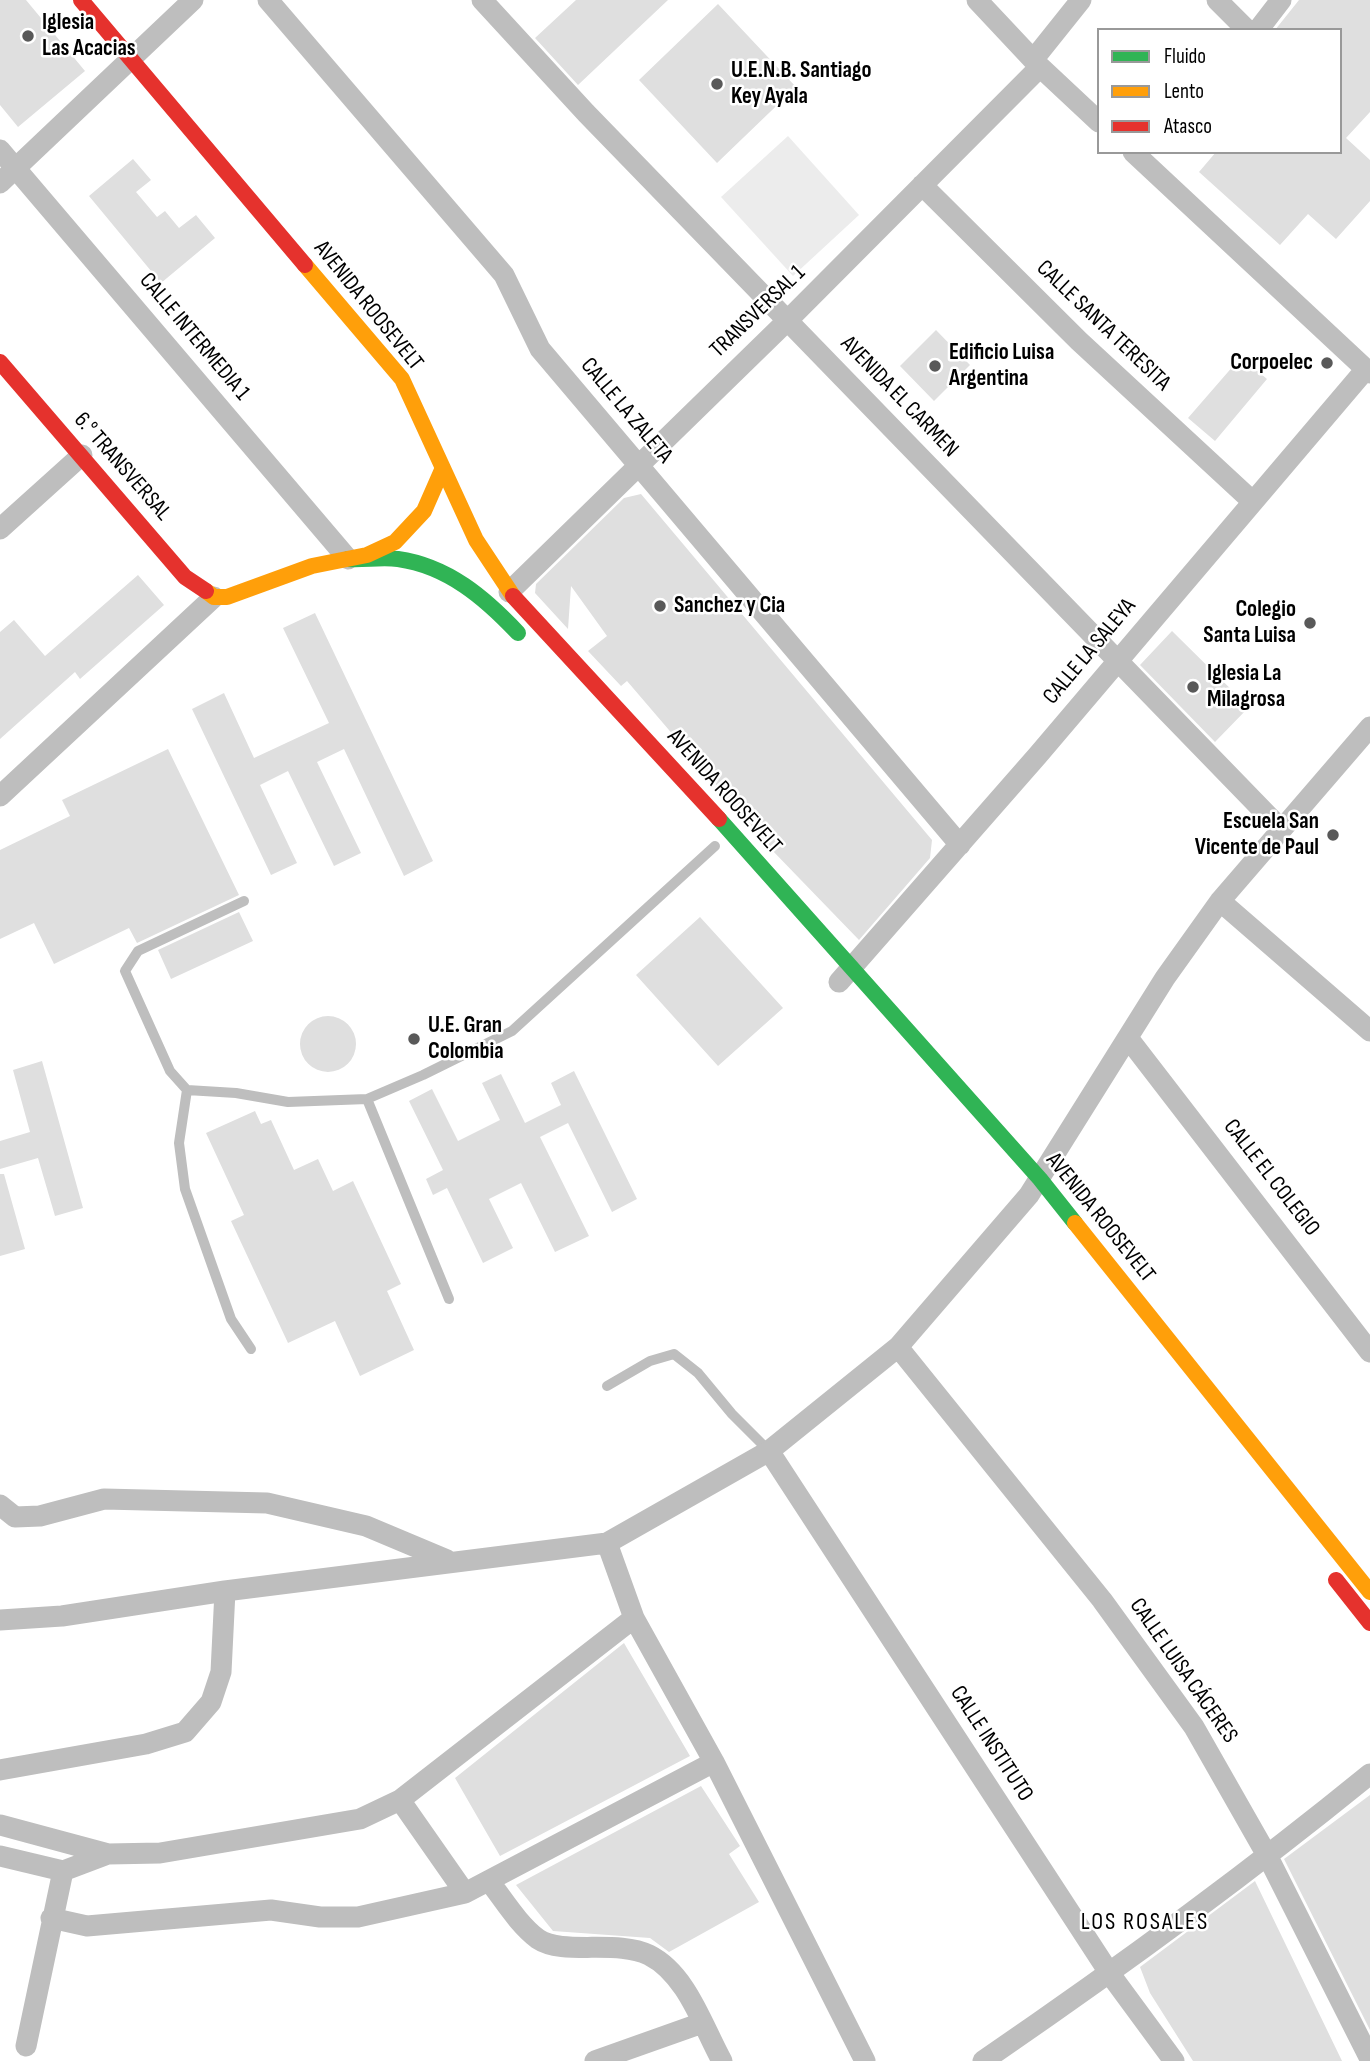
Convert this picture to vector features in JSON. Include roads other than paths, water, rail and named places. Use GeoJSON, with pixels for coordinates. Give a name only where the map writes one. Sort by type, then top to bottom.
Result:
{"type":"FeatureCollection","features":[{"type":"Feature","properties":{"kind":"street","name":"AVENIDA ROOSEVELT"},"geometry":{"type":"LineString","coordinates":[[81,0],[402,379],[476,541],[509,592],[843,980],[1032,1192],[1309,1516],[1370,1592]]}},
{"type":"Feature","properties":{"kind":"street"},"geometry":{"type":"LineString","coordinates":[[0,183],[192,0]]}},
{"type":"Feature","properties":{"kind":"street","name":"CALLE LA ZALETA"},"geometry":{"type":"LineString","coordinates":[[268,0],[504,275],[540,349],[960,845]]}},
{"type":"Feature","properties":{"kind":"street","name":"AVENIDA EL CARMEN"},"geometry":{"type":"LineString","coordinates":[[482,0],[586,113],[1280,828]]}},
{"type":"Feature","properties":{"kind":"street"},"geometry":{"type":"LineString","coordinates":[[977,0],[1037,64],[1097,120]]}},
{"type":"Feature","properties":{"kind":"street","name":"TRANSVERSAL 1"},"geometry":{"type":"LineString","coordinates":[[509,592],[922,185],[1037,64],[1081,0]]}},
{"type":"Feature","properties":{"kind":"street"},"geometry":{"type":"LineString","coordinates":[[1217,0],[1245,28]]}},
{"type":"Feature","properties":{"kind":"street"},"geometry":{"type":"LineString","coordinates":[[1260,28],[1281,0]]}},
{"type":"Feature","properties":{"kind":"street","name":"CALLE INTERMEDIA 1"},"geometry":{"type":"LineString","coordinates":[[0,150],[348,559]]}},
{"type":"Feature","properties":{"kind":"street"},"geometry":{"type":"LineString","coordinates":[[1146,157],[1368,371]]}},
{"type":"Feature","properties":{"kind":"street","name":"CALLE SANTA TERESITA"},"geometry":{"type":"LineString","coordinates":[[922,185],[1079,341],[1252,501]]}},
{"type":"Feature","properties":{"kind":"street","name":"6.° TRANSVERSAL"},"geometry":{"type":"LineString","coordinates":[[0,362],[185,577],[214,597]]}},
{"type":"Feature","properties":{"kind":"street","name":"CALLE LA SALEYA"},"geometry":{"type":"LineString","coordinates":[[843,980],[1252,501],[1368,371]]}},
{"type":"Feature","properties":{"kind":"street"},"geometry":{"type":"LineString","coordinates":[[0,529],[82,455]]}},
{"type":"Feature","properties":{"kind":"street"},"geometry":{"type":"LineString","coordinates":[[348,559],[370,554],[416,525],[426,512],[442,470]]}},
{"type":"Feature","properties":{"kind":"street"},"geometry":{"type":"LineString","coordinates":[[1,794],[214,597],[227,597],[287,573],[328,561],[401,560],[449,573],[493,606],[530,646]]}},
{"type":"Feature","properties":{"kind":"street"},"geometry":{"type":"LineString","coordinates":[[0,1620],[62,1616],[449,1560],[607,1543],[769,1451],[898,1347],[1032,1192],[1165,978],[1220,901],[1280,828],[1370,727]]}},
{"type":"Feature","properties":{"kind":"street"},"geometry":{"type":"LineString","coordinates":[[1220,901],[1370,1031]]}},
{"type":"Feature","properties":{"kind":"street","name":"CALLE EL COLEGIO"},"geometry":{"type":"LineString","coordinates":[[1128,1038],[1370,1352]]}},
{"type":"Feature","properties":{"kind":"street","name":"CALLE LUISA CÁCERES"},"geometry":{"type":"LineString","coordinates":[[898,1347],[1102,1600],[1187,1716],[1268,1857],[1370,2059]]}},
{"type":"Feature","properties":{"kind":"street","name":"CALLE INSTITUTO"},"geometry":{"type":"LineString","coordinates":[[769,1451],[1110,1974],[1174,2061]]}},
{"type":"Feature","properties":{"kind":"street"},"geometry":{"type":"LineString","coordinates":[[0,1505],[15,1517],[40,1516],[104,1499],[267,1503],[366,1526],[449,1560]]}},
{"type":"Feature","properties":{"kind":"street"},"geometry":{"type":"LineString","coordinates":[[1294,1528],[1309,1516]]}},
{"type":"Feature","properties":{"kind":"street"},"geometry":{"type":"LineString","coordinates":[[607,1543],[634,1618],[714,1762],[865,2061]]}},
{"type":"Feature","properties":{"kind":"street"},"geometry":{"type":"LineString","coordinates":[[1328,1570],[1370,1623]]}},
{"type":"Feature","properties":{"kind":"street"},"geometry":{"type":"LineString","coordinates":[[0,1770],[146,1744],[185,1732],[211,1702],[221,1672],[225,1591]]}},
{"type":"Feature","properties":{"kind":"street"},"geometry":{"type":"LineString","coordinates":[[0,1825],[108,1854],[160,1853],[360,1819],[400,1800],[634,1618]]}},
{"type":"Feature","properties":{"kind":"street"},"geometry":{"type":"LineString","coordinates":[[51,1918],[87,1926],[271,1910],[320,1917],[358,1917],[466,1893],[714,1762]]}},
{"type":"Feature","properties":{"kind":"street"},"geometry":{"type":"LineString","coordinates":[[983,2061],[1110,1974],[1268,1857],[1370,1774]]}},
{"type":"Feature","properties":{"kind":"street"},"geometry":{"type":"LineString","coordinates":[[400,1800],[466,1893]]}},
{"type":"Feature","properties":{"kind":"street"},"geometry":{"type":"LineString","coordinates":[[0,1856],[63,1871],[108,1854]]}},
{"type":"Feature","properties":{"kind":"street"},"geometry":{"type":"LineString","coordinates":[[26,2046],[63,1871]]}},
{"type":"Feature","properties":{"kind":"street"},"geometry":{"type":"LineString","coordinates":[[489,1881],[539,1940],[554,1945],[627,1947],[651,1955],[670,1972],[691,2000],[722,2061]]}},
{"type":"Feature","properties":{"kind":"street"},"geometry":{"type":"LineString","coordinates":[[595,2061],[702,2023]]}},
{"type":"Feature","properties":{"kind":"lane"},"geometry":{"type":"LineString","coordinates":[[244,901],[138,951],[125,971],[170,1072],[187,1090],[236,1093],[288,1102],[367,1099],[512,1031],[715,845]]}},
{"type":"Feature","properties":{"kind":"lane"},"geometry":{"type":"LineString","coordinates":[[187,1090],[180,1143],[185,1189],[231,1319],[251,1349]]}},
{"type":"Feature","properties":{"kind":"lane"},"geometry":{"type":"LineString","coordinates":[[367,1099],[449,1299]]}},
{"type":"Feature","properties":{"kind":"lane"},"geometry":{"type":"LineString","coordinates":[[607,1386],[650,1361],[674,1354],[698,1373],[732,1414],[769,1451]]}},
{"type":"Feature","properties":{"kind":"place","name":"Iglesia Las Acacias"},"geometry":{"type":"Point","coordinates":[28,36]}},
{"type":"Feature","properties":{"kind":"place","name":"U.E.N.B. Santiago Key Ayala"},"geometry":{"type":"Point","coordinates":[717,84]}},
{"type":"Feature","properties":{"kind":"place","name":"Corpoelec"},"geometry":{"type":"Point","coordinates":[1327,363]}},
{"type":"Feature","properties":{"kind":"place","name":"Edificio Luisa Argentina"},"geometry":{"type":"Point","coordinates":[935,366]}},
{"type":"Feature","properties":{"kind":"place","name":"Sanchez y Cia"},"geometry":{"type":"Point","coordinates":[660,606]}},
{"type":"Feature","properties":{"kind":"place","name":"Colegio Santa Luisa"},"geometry":{"type":"Point","coordinates":[1310,623]}},
{"type":"Feature","properties":{"kind":"place","name":"Iglesia La Milagrosa"},"geometry":{"type":"Point","coordinates":[1193,687]}},
{"type":"Feature","properties":{"kind":"place","name":"Escuela San Vicente de Paul"},"geometry":{"type":"Point","coordinates":[1333,835]}},
{"type":"Feature","properties":{"kind":"place","name":"U.E. Gran Colombia"},"geometry":{"type":"Point","coordinates":[414,1039]}},
{"type":"Feature","properties":{"kind":"district","name":"LOS ROSALES"},"geometry":{"type":"Point","coordinates":[1145,1923]}}]}
